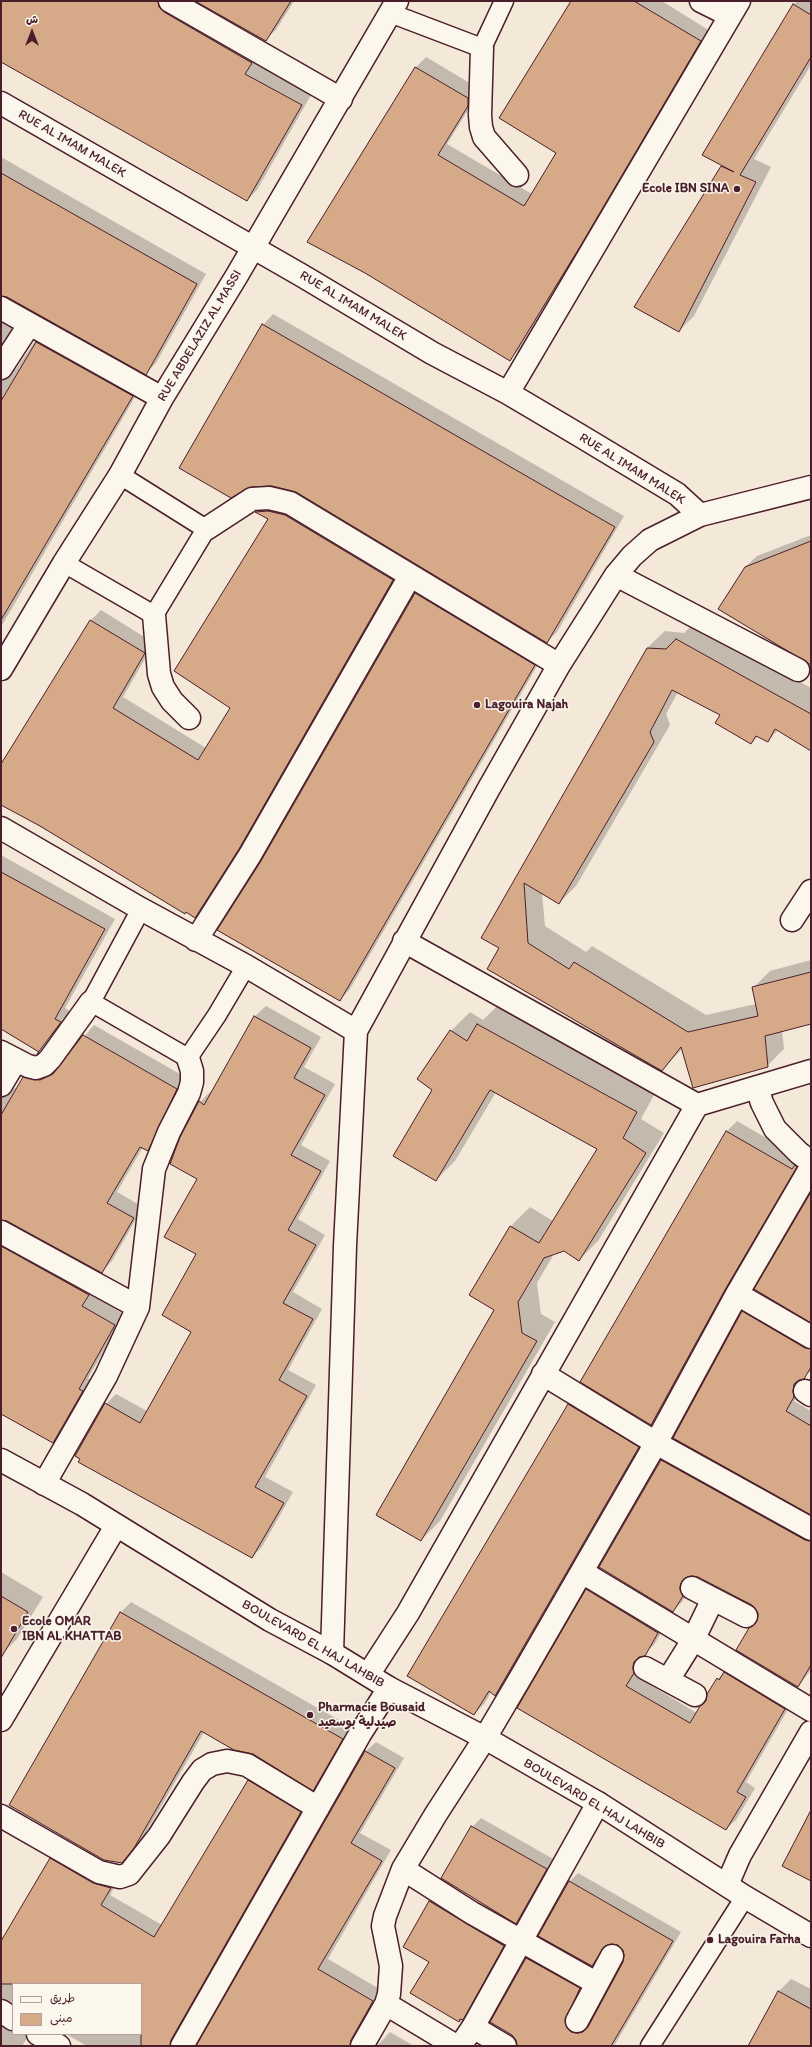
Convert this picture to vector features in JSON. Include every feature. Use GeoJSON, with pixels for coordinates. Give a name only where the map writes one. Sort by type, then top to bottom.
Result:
{"type":"FeatureCollection","features":[{"type":"Feature","properties":{"kind":"street"},"geometry":{"type":"LineString","coordinates":[[170,1],[341,99]]}},
{"type":"Feature","properties":{"kind":"street"},"geometry":{"type":"LineString","coordinates":[[508,393],[665,128],[734,8],[701,1]]}},
{"type":"Feature","properties":{"kind":"street","name":"RUE ABDELAZIZ AL MASSI"},"geometry":{"type":"LineString","coordinates":[[1,669],[64,563],[120,475],[162,398],[341,99],[394,7]]}},
{"type":"Feature","properties":{"kind":"street"},"geometry":{"type":"LineString","coordinates":[[482,48],[481,127],[484,137],[517,175]]}},
{"type":"Feature","properties":{"kind":"street","name":"RUE AL IMAM MALEK"},"geometry":{"type":"LineString","coordinates":[[1,103],[252,247],[432,353],[508,393],[677,494],[700,515]]}},
{"type":"Feature","properties":{"kind":"street"},"geometry":{"type":"LineString","coordinates":[[1,308],[162,398]]}},
{"type":"Feature","properties":{"kind":"street"},"geometry":{"type":"LineString","coordinates":[[1,368],[29,325]]}},
{"type":"Feature","properties":{"kind":"street"},"geometry":{"type":"LineString","coordinates":[[332,1653],[346,1238],[356,1032],[404,941],[559,665],[616,575],[632,556],[650,540],[700,515],[811,487]]}},
{"type":"Feature","properties":{"kind":"street"},"geometry":{"type":"LineString","coordinates":[[206,529],[252,500],[269,498],[290,504],[559,665]]}},
{"type":"Feature","properties":{"kind":"street"},"geometry":{"type":"LineString","coordinates":[[616,575],[798,670]]}},
{"type":"Feature","properties":{"kind":"street"},"geometry":{"type":"LineString","coordinates":[[196,940],[250,856],[410,576]]}},
{"type":"Feature","properties":{"kind":"street"},"geometry":{"type":"LineString","coordinates":[[154,615],[159,674],[163,686],[172,701],[190,718]]}},
{"type":"Feature","properties":{"kind":"street"},"geometry":{"type":"LineString","coordinates":[[1,828],[196,940],[246,966],[356,1032]]}},
{"type":"Feature","properties":{"kind":"street"},"geometry":{"type":"LineString","coordinates":[[792,920],[811,891]]}},
{"type":"Feature","properties":{"kind":"street"},"geometry":{"type":"LineString","coordinates":[[404,941],[697,1105]]}},
{"type":"Feature","properties":{"kind":"street"},"geometry":{"type":"LineString","coordinates":[[1,1085],[8,1056],[28,1066],[36,1068],[44,1065],[50,1059],[91,1002]]}},
{"type":"Feature","properties":{"kind":"street"},"geometry":{"type":"LineString","coordinates":[[44,1484],[106,1376],[138,1307],[154,1169],[168,1132],[189,1093],[192,1082],[192,1071],[188,1058]]}},
{"type":"Feature","properties":{"kind":"street"},"geometry":{"type":"LineString","coordinates":[[368,1675],[408,1613],[697,1105],[811,1071]]}},
{"type":"Feature","properties":{"kind":"street"},"geometry":{"type":"LineString","coordinates":[[757,1087],[762,1103],[775,1128],[790,1145],[811,1162]]}},
{"type":"Feature","properties":{"kind":"street"},"geometry":{"type":"LineString","coordinates":[[362,2046],[386,2004],[390,1994],[391,1966],[383,1926],[385,1916],[403,1869],[436,1814],[485,1738],[582,1572],[656,1443],[737,1294],[811,1167]]}},
{"type":"Feature","properties":{"kind":"street"},"geometry":{"type":"LineString","coordinates":[[1,1232],[138,1307]]}},
{"type":"Feature","properties":{"kind":"street"},"geometry":{"type":"LineString","coordinates":[[737,1294],[811,1337]]}},
{"type":"Feature","properties":{"kind":"street"},"geometry":{"type":"LineString","coordinates":[[543,1374],[656,1443],[811,1529]]}},
{"type":"Feature","properties":{"kind":"street","name":"BOULEVARD EL HAJ LAHBIB"},"geometry":{"type":"LineString","coordinates":[[1,1460],[82,1504],[270,1620],[332,1653],[389,1688],[485,1738],[598,1803],[745,1897],[811,1936]]}},
{"type":"Feature","properties":{"kind":"street"},"geometry":{"type":"LineString","coordinates":[[1,1720],[116,1526]]}},
{"type":"Feature","properties":{"kind":"street"},"geometry":{"type":"LineString","coordinates":[[582,1572],[811,1710]]}},
{"type":"Feature","properties":{"kind":"street"},"geometry":{"type":"LineString","coordinates":[[692,1588],[746,1616]]}},
{"type":"Feature","properties":{"kind":"street"},"geometry":{"type":"LineString","coordinates":[[668,1680],[693,1640],[713,1599]]}},
{"type":"Feature","properties":{"kind":"street"},"geometry":{"type":"LineString","coordinates":[[645,1668],[695,1695]]}},
{"type":"Feature","properties":{"kind":"street"},"geometry":{"type":"LineString","coordinates":[[182,2046],[360,1734],[389,1688]]}},
{"type":"Feature","properties":{"kind":"street"},"geometry":{"type":"LineString","coordinates":[[727,1885],[740,1855],[811,1732]]}},
{"type":"Feature","properties":{"kind":"street"},"geometry":{"type":"LineString","coordinates":[[1,1816],[99,1872],[120,1877],[129,1874],[159,1836],[202,1770],[212,1764],[227,1761],[246,1765],[318,1808]]}},
{"type":"Feature","properties":{"kind":"street"},"geometry":{"type":"LineString","coordinates":[[461,2046],[598,1803]]}},
{"type":"Feature","properties":{"kind":"street"},"geometry":{"type":"LineString","coordinates":[[403,1869],[521,1942],[596,1983]]}},
{"type":"Feature","properties":{"kind":"street"},"geometry":{"type":"LineString","coordinates":[[577,2021],[596,1983],[612,1956]]}},
{"type":"Feature","properties":{"kind":"street"},"geometry":{"type":"LineString","coordinates":[[386,2004],[456,2046]]}},
{"type":"Feature","properties":{"kind":"street"},"geometry":{"type":"LineString","coordinates":[[1,2012],[12,2018]]}},
{"type":"Feature","properties":{"kind":"street"},"geometry":{"type":"LineString","coordinates":[[473,2027],[505,2046]]}},
{"type":"Feature","properties":{"kind":"lane"},"geometry":{"type":"LineString","coordinates":[[394,7],[482,48],[504,1]]}},
{"type":"Feature","properties":{"kind":"lane"},"geometry":{"type":"LineString","coordinates":[[64,563],[154,615],[206,529],[120,475]]}},
{"type":"Feature","properties":{"kind":"lane"},"geometry":{"type":"LineString","coordinates":[[141,909],[91,1002],[188,1058],[217,1015],[246,966]]}},
{"type":"Feature","properties":{"kind":"lane"},"geometry":{"type":"LineString","coordinates":[[650,2046],[745,1897]]}},
{"type":"Feature","properties":{"kind":"building"},"geometry":{"type":"Polygon","coordinates":[[[1,1],[158,1],[159,7],[164,12],[252,63],[245,74],[302,105],[247,201],[1,62],[1,1]]]}},
{"type":"Feature","properties":{"kind":"building"},"geometry":{"type":"Polygon","coordinates":[[[195,1],[291,1],[266,41],[195,1]]]}},
{"type":"Feature","properties":{"kind":"building"},"geometry":{"type":"Polygon","coordinates":[[[571,1],[634,1],[701,41],[581,245],[510,361],[365,273],[307,242],[415,67],[468,98],[468,106],[438,155],[524,206],[556,153],[499,118],[571,1]]]}},
{"type":"Feature","properties":{"kind":"building"},"geometry":{"type":"Polygon","coordinates":[[[793,4],[811,15],[811,57],[740,175],[756,182],[679,332],[634,307],[721,166],[734,172],[702,155],[793,4]]]}},
{"type":"Feature","properties":{"kind":"building"},"geometry":{"type":"Polygon","coordinates":[[[1,173],[197,284],[146,375],[7,297],[1,296],[1,173]]]}},
{"type":"Feature","properties":{"kind":"building"},"geometry":{"type":"Polygon","coordinates":[[[262,324],[615,527],[547,643],[296,492],[272,486],[251,487],[231,498],[179,468],[262,324]]]}},
{"type":"Feature","properties":{"kind":"building"},"geometry":{"type":"Polygon","coordinates":[[[36,342],[133,396],[1,620],[1,401],[36,342]]]}},
{"type":"Feature","properties":{"kind":"building"},"geometry":{"type":"Polygon","coordinates":[[[268,511],[285,515],[393,580],[239,849],[195,918],[186,912],[185,914],[40,826],[1,805],[1,764],[90,620],[145,653],[113,708],[198,760],[230,708],[174,671],[268,519],[255,512],[268,511]]]}},
{"type":"Feature","properties":{"kind":"building"},"geometry":{"type":"Polygon","coordinates":[[[811,541],[811,665],[718,609],[745,567],[811,541]]]}},
{"type":"Feature","properties":{"kind":"building"},"geometry":{"type":"Polygon","coordinates":[[[415,593],[535,665],[340,1001],[217,930],[261,861],[415,593]]]}},
{"type":"Feature","properties":{"kind":"building"},"geometry":{"type":"Polygon","coordinates":[[[676,639],[811,714],[811,751],[775,729],[768,742],[756,736],[751,744],[715,723],[720,715],[672,690],[650,732],[654,742],[559,904],[524,883],[528,943],[569,969],[574,962],[688,1032],[758,1016],[752,987],[811,972],[811,1024],[765,1036],[768,1067],[693,1088],[681,1047],[662,1071],[487,969],[499,948],[481,938],[647,648],[666,649],[676,639]]]}},
{"type":"Feature","properties":{"kind":"building"},"geometry":{"type":"Polygon","coordinates":[[[1,872],[105,929],[55,1019],[61,1022],[39,1052],[1,1029],[1,872]]]}},
{"type":"Feature","properties":{"kind":"building"},"geometry":{"type":"Polygon","coordinates":[[[254,1016],[311,1048],[294,1078],[325,1095],[291,1155],[321,1171],[288,1230],[316,1245],[283,1303],[313,1319],[279,1380],[307,1396],[255,1487],[284,1503],[252,1558],[78,1462],[80,1459],[75,1456],[105,1403],[140,1423],[191,1332],[162,1315],[196,1254],[164,1237],[197,1179],[170,1164],[180,1137],[199,1101],[204,1105],[254,1016]]]}},
{"type":"Feature","properties":{"kind":"building"},"geometry":{"type":"Polygon","coordinates":[[[477,1024],[637,1112],[623,1138],[646,1153],[579,1261],[564,1251],[544,1258],[518,1302],[522,1333],[537,1341],[421,1541],[376,1515],[494,1310],[469,1295],[510,1226],[539,1243],[597,1149],[490,1090],[436,1181],[393,1156],[432,1090],[417,1079],[450,1030],[467,1041],[477,1024]]]}},
{"type":"Feature","properties":{"kind":"building"},"geometry":{"type":"Polygon","coordinates":[[[83,1035],[177,1089],[148,1151],[140,1147],[107,1203],[134,1218],[102,1273],[7,1221],[1,1220],[1,1115],[23,1077],[40,1080],[53,1074],[83,1035]]]}},
{"type":"Feature","properties":{"kind":"building"},"geometry":{"type":"Polygon","coordinates":[[[726,1131],[792,1169],[795,1165],[797,1167],[726,1288],[651,1425],[580,1382],[726,1131]]]}},
{"type":"Feature","properties":{"kind":"building"},"geometry":{"type":"Polygon","coordinates":[[[811,1192],[811,1323],[754,1289],[811,1192]]]}},
{"type":"Feature","properties":{"kind":"building"},"geometry":{"type":"Polygon","coordinates":[[[1,1246],[89,1295],[82,1306],[115,1325],[79,1389],[83,1391],[53,1443],[1,1414],[1,1246]]]}},
{"type":"Feature","properties":{"kind":"building"},"geometry":{"type":"Polygon","coordinates":[[[742,1311],[805,1348],[811,1349],[811,1367],[804,1379],[799,1380],[794,1384],[794,1397],[786,1411],[811,1426],[811,1515],[673,1438],[742,1311]]]}},
{"type":"Feature","properties":{"kind":"building"},"geometry":{"type":"Polygon","coordinates":[[[568,1404],[639,1447],[495,1696],[489,1691],[474,1715],[407,1676],[568,1404]]]}},
{"type":"Feature","properties":{"kind":"building"},"geometry":{"type":"Polygon","coordinates":[[[661,1460],[805,1540],[811,1541],[811,1665],[798,1687],[736,1650],[749,1628],[757,1621],[758,1613],[752,1605],[698,1577],[691,1576],[685,1578],[681,1583],[680,1589],[683,1596],[673,1612],[599,1567],[661,1460]]]}},
{"type":"Feature","properties":{"kind":"building"},"geometry":{"type":"Polygon","coordinates":[[[586,1589],[658,1633],[645,1656],[639,1657],[634,1662],[634,1673],[626,1686],[690,1723],[700,1706],[706,1701],[707,1694],[717,1678],[719,1680],[724,1672],[785,1709],[737,1792],[746,1797],[726,1830],[517,1708],[586,1589]]]}},
{"type":"Feature","properties":{"kind":"building"},"geometry":{"type":"Polygon","coordinates":[[[1,1596],[28,1612],[1,1658],[1,1596]]]}},
{"type":"Feature","properties":{"kind":"building"},"geometry":{"type":"Polygon","coordinates":[[[120,1612],[343,1739],[313,1791],[253,1754],[234,1750],[201,1731],[134,1848],[122,1863],[104,1860],[9,1805],[120,1612]]]}},
{"type":"Feature","properties":{"kind":"building"},"geometry":{"type":"Polygon","coordinates":[[[365,1751],[395,1768],[351,1843],[382,1861],[318,1969],[373,2001],[351,2040],[350,2046],[196,2046],[365,1751]]]}},
{"type":"Feature","properties":{"kind":"building"},"geometry":{"type":"Polygon","coordinates":[[[248,1780],[301,1812],[171,2040],[170,2046],[141,2046],[142,1983],[1,1984],[1,1941],[50,1858],[93,1883],[111,1888],[101,1905],[154,1937],[248,1780]]]}},
{"type":"Feature","properties":{"kind":"building"},"geometry":{"type":"Polygon","coordinates":[[[811,1810],[811,1881],[782,1866],[811,1810]]]}},
{"type":"Feature","properties":{"kind":"building"},"geometry":{"type":"Polygon","coordinates":[[[471,1826],[547,1869],[516,1924],[441,1878],[471,1826]]]}},
{"type":"Feature","properties":{"kind":"building"},"geometry":{"type":"Polygon","coordinates":[[[569,1881],[673,1941],[611,2046],[517,2046],[516,2040],[512,2035],[490,2022],[526,1958],[580,1988],[565,2021],[567,2028],[571,2032],[577,2033],[583,2032],[588,2027],[623,1962],[623,1950],[618,1945],[611,1944],[605,1946],[592,1966],[538,1936],[569,1881]]]}},
{"type":"Feature","properties":{"kind":"building"},"geometry":{"type":"Polygon","coordinates":[[[429,1901],[504,1946],[463,2020],[460,2019],[459,2022],[410,1993],[429,1962],[403,1947],[429,1901]]]}},
{"type":"Feature","properties":{"kind":"building"},"geometry":{"type":"Polygon","coordinates":[[[778,1991],[811,2009],[811,2046],[748,2046],[778,1991]]]}},
{"type":"Feature","properties":{"kind":"place","name":"Ecole IBN SINA"},"geometry":{"type":"Point","coordinates":[737,189]}},
{"type":"Feature","properties":{"kind":"place","name":"Lagouira Najah"},"geometry":{"type":"Point","coordinates":[477,705]}},
{"type":"Feature","properties":{"kind":"place","name":"Ecole OMAR IBN AL KHATTAB"},"geometry":{"type":"Point","coordinates":[14,1629]}},
{"type":"Feature","properties":{"kind":"place","name":"Pharmacie Bousaid صيدلية بوسعيد"},"geometry":{"type":"Point","coordinates":[310,1715]}},
{"type":"Feature","properties":{"kind":"place","name":"Lagouira Farha"},"geometry":{"type":"Point","coordinates":[710,1940]}}]}
